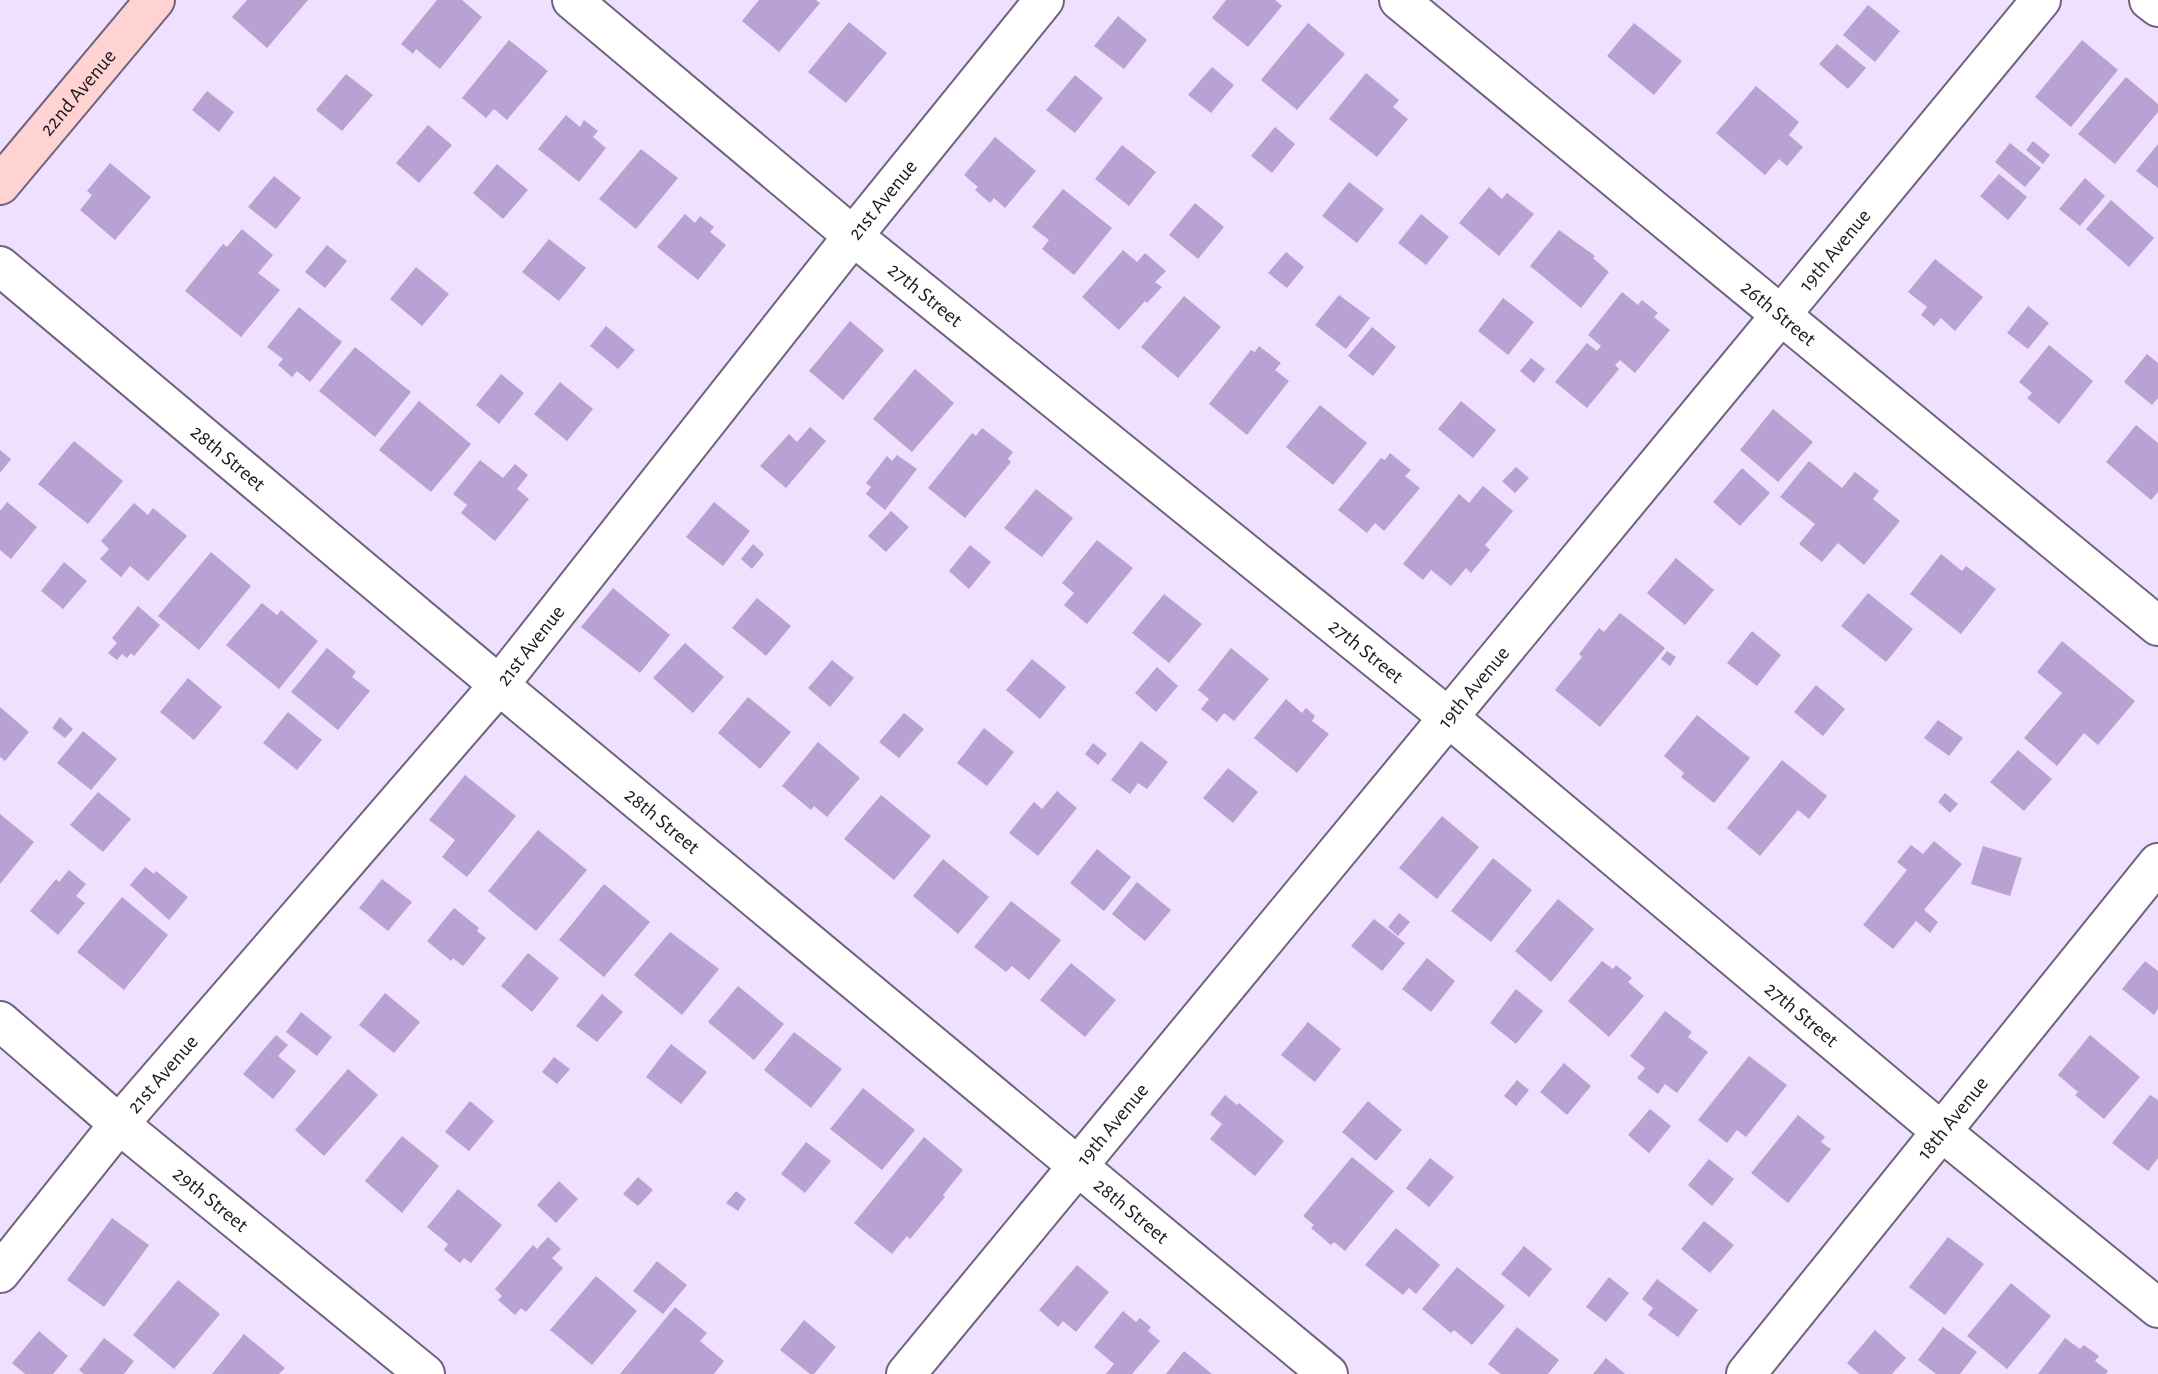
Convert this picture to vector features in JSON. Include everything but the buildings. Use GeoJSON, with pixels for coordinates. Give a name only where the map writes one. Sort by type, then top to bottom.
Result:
{"type":"FeatureCollection","features":[{"type":"Feature","properties":{"kind":"street","name":"22nd Avenue"},"geometry":{"type":"LineString","coordinates":[[0,185],[155,0]]}},
{"type":"Feature","properties":{"kind":"street","name":"27th Street"},"geometry":{"type":"LineString","coordinates":[[572,0],[853,236],[1448,718],[1942,1132],[2158,1308]]}},
{"type":"Feature","properties":{"kind":"street","name":"21st Avenue"},"geometry":{"type":"LineString","coordinates":[[0,1273],[118,1124],[499,685],[853,236],[1044,0]]}},
{"type":"Feature","properties":{"kind":"street","name":"26th Street"},"geometry":{"type":"LineString","coordinates":[[1399,0],[2158,626]]}},
{"type":"Feature","properties":{"kind":"street","name":"19th Avenue"},"geometry":{"type":"LineString","coordinates":[[906,1374],[2041,0]]}},
{"type":"Feature","properties":{"kind":"street"},"geometry":{"type":"LineString","coordinates":[[2150,0],[2158,7]]}},
{"type":"Feature","properties":{"kind":"street","name":"28th Street"},"geometry":{"type":"LineString","coordinates":[[0,266],[1328,1374]]}},
{"type":"Feature","properties":{"kind":"street","name":"18th Avenue"},"geometry":{"type":"LineString","coordinates":[[1746,1374],[2158,863]]}},
{"type":"Feature","properties":{"kind":"street","name":"29th Street"},"geometry":{"type":"LineString","coordinates":[[0,1021],[118,1124],[425,1374]]}}]}
